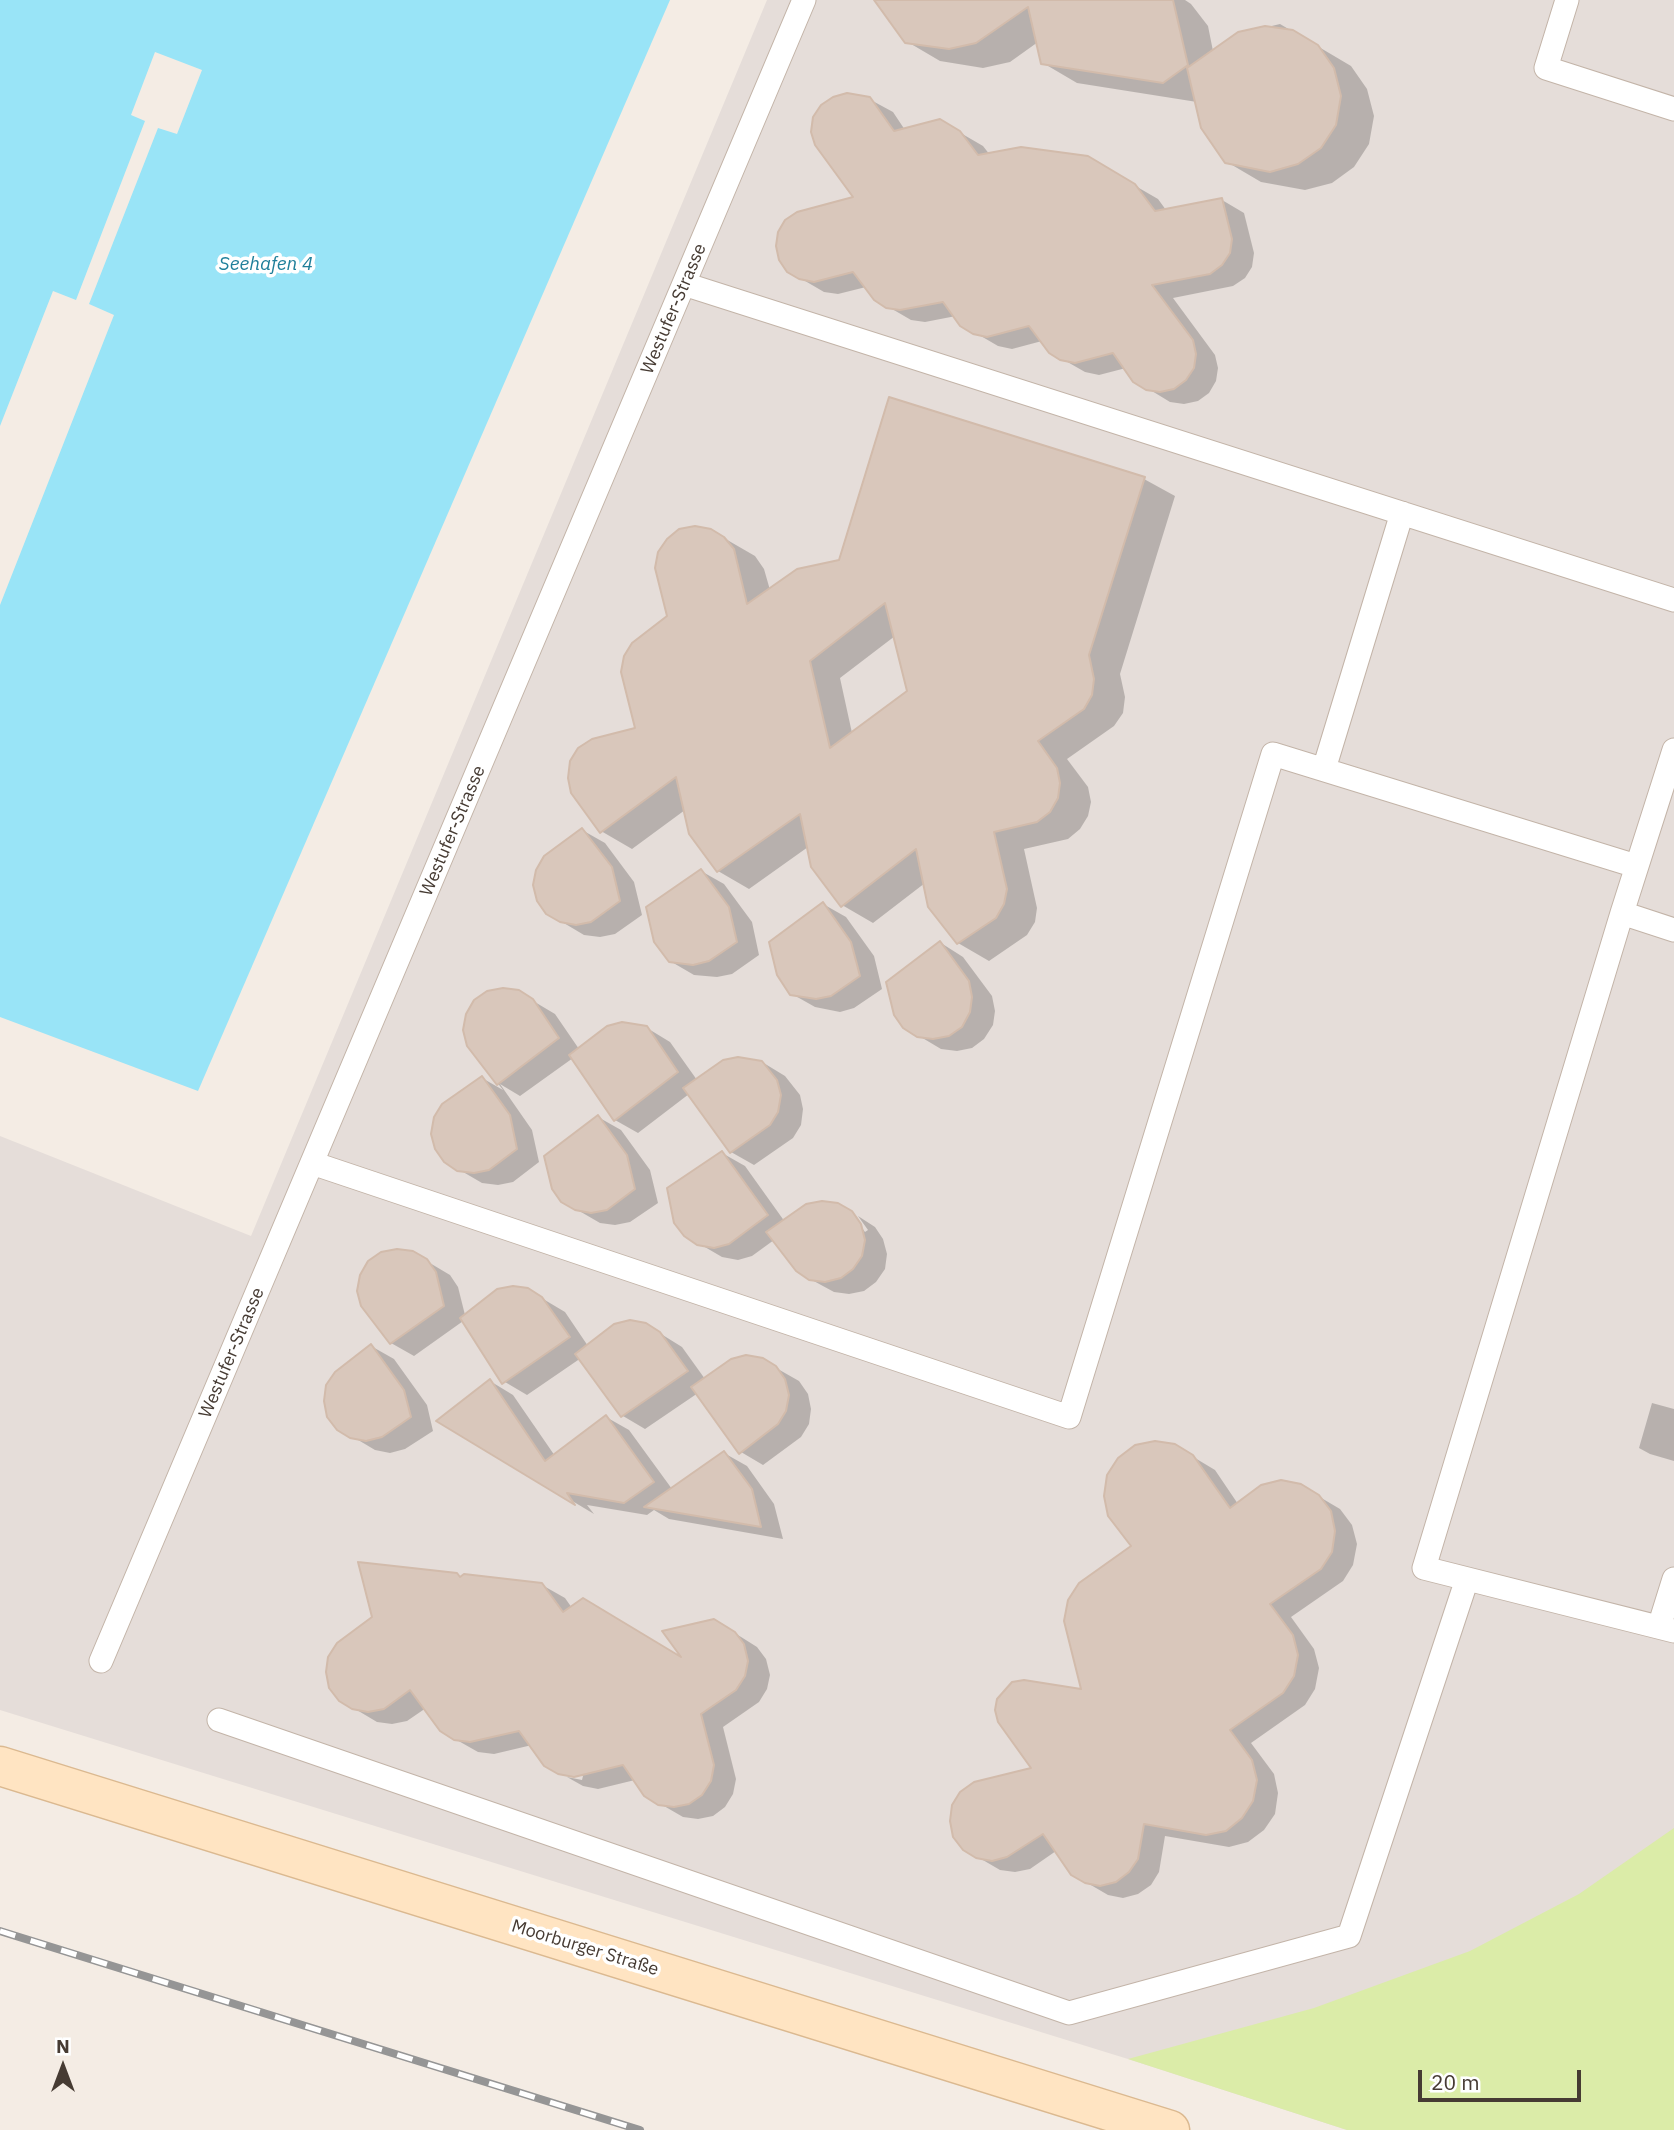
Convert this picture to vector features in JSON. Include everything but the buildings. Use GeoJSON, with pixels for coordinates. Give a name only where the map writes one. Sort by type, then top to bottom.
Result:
{"type":"FeatureCollection","features":[{"type":"Feature","properties":{"kind":"main road","name":"Moorburger Straße"},"geometry":{"type":"LineString","coordinates":[[0,1766],[1170,2130]]}},
{"type":"Feature","properties":{"kind":"lane","name":"Westufer-Strasse"},"geometry":{"type":"LineString","coordinates":[[101,1661],[804,0]]}},
{"type":"Feature","properties":{"kind":"lane"},"geometry":{"type":"LineString","coordinates":[[1567,0],[1546,68],[1674,109]]}},
{"type":"Feature","properties":{"kind":"lane"},"geometry":{"type":"LineString","coordinates":[[684,284],[1674,600]]}},
{"type":"Feature","properties":{"kind":"lane"},"geometry":{"type":"LineString","coordinates":[[1324,769],[1402,513]]}},
{"type":"Feature","properties":{"kind":"lane"},"geometry":{"type":"LineString","coordinates":[[1674,750],[1636,866],[1424,1568],[1666,1629],[1674,1579]]}},
{"type":"Feature","properties":{"kind":"lane"},"geometry":{"type":"LineString","coordinates":[[312,1163],[1069,1417],[1273,754],[1636,866]]}},
{"type":"Feature","properties":{"kind":"lane"},"geometry":{"type":"LineString","coordinates":[[1622,914],[1674,930]]}},
{"type":"Feature","properties":{"kind":"lane"},"geometry":{"type":"LineString","coordinates":[[219,1720],[1069,2013],[1349,1936],[1467,1579]]}},
{"type":"Feature","properties":{"kind":"shaded area"},"geometry":{"type":"Polygon","coordinates":[[[767,0],[1674,0],[1674,2130],[1347,2130],[1128,2059],[0,1710],[0,1136],[251,1236],[767,0]]]}},
{"type":"Feature","properties":{"kind":"green space"},"geometry":{"type":"Polygon","coordinates":[[[1674,1828],[1674,2130],[1347,2130],[1128,2059],[1314,2008],[1470,1951],[1579,1894],[1674,1828]]]}},
{"type":"Feature","properties":{"kind":"water","name":"Seehafen 4"},"geometry":{"type":"Polygon","coordinates":[[[0,0],[670,0],[198,1091],[0,1017],[0,0]]]}},
{"type":"Feature","properties":{"kind":"pier"},"geometry":{"type":"Polygon","coordinates":[[[155,52],[202,70],[177,134],[158,128],[89,304],[114,315],[0,605],[0,426],[53,291],[76,300],[145,121],[131,115],[155,52]]]}},
{"type":"Feature","properties":{"kind":"railway"},"geometry":{"type":"LineString","coordinates":[[0,1931],[640,2130]]}}]}
